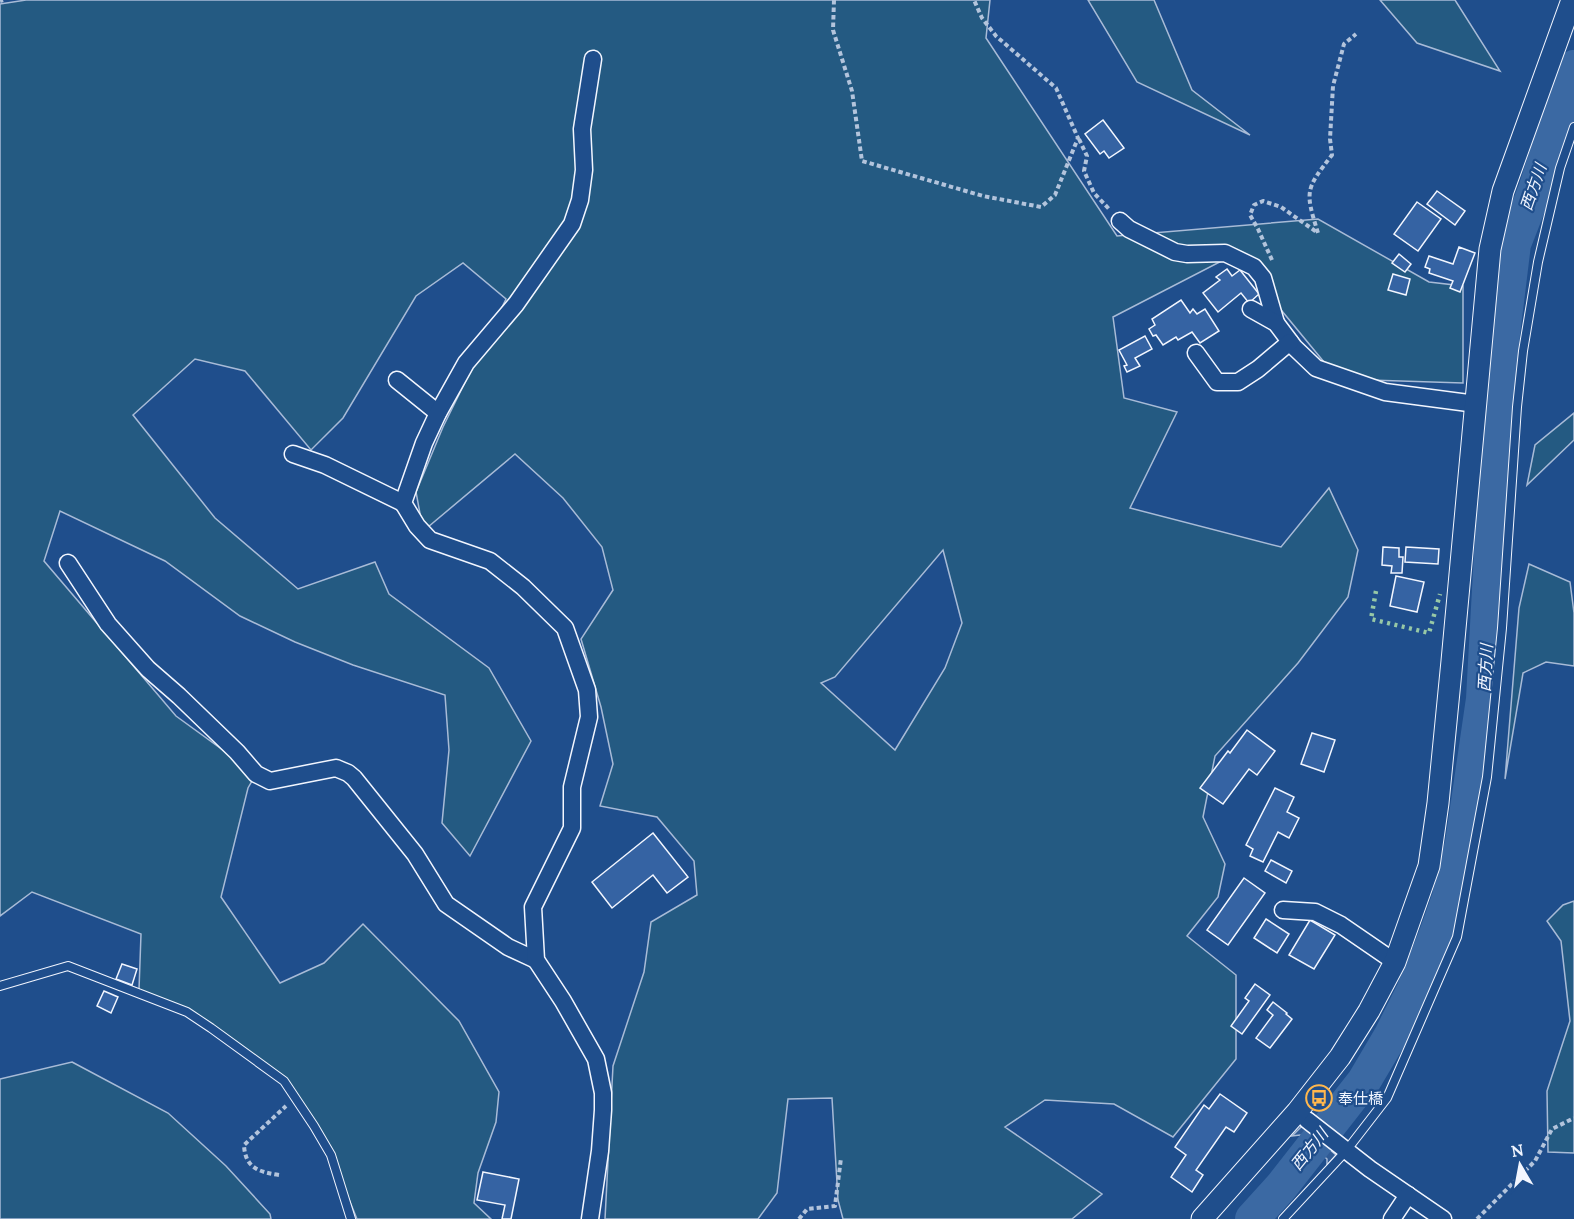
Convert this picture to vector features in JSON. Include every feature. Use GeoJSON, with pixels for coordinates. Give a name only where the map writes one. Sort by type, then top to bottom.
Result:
{"type":"FeatureCollection","features":[{"type":"Feature","properties":{"kind":"street"},"geometry":{"type":"LineString","coordinates":[[1202,1219],[1302,1116],[1340,1057],[1369,1011],[1395,962],[1429,866],[1438,803],[1490,249],[1503,191],[1572,0]]}},
{"type":"Feature","properties":{"kind":"street"},"geometry":{"type":"LineString","coordinates":[[403,503],[424,443],[466,363],[516,304],[572,224],[580,200],[584,170],[582,129],[593,59]]}},
{"type":"Feature","properties":{"kind":"street"},"geometry":{"type":"LineString","coordinates":[[1120,221],[1129,229],[1175,252],[1225,253],[1254,267],[1263,278],[1276,323],[1290,342],[1316,368],[1385,392],[1476,404]]}},
{"type":"Feature","properties":{"kind":"street"},"geometry":{"type":"LineString","coordinates":[[1251,309],[1276,323]]}},
{"type":"Feature","properties":{"kind":"street"},"geometry":{"type":"LineString","coordinates":[[1196,353],[1217,382],[1238,382],[1258,369],[1290,342]]}},
{"type":"Feature","properties":{"kind":"street"},"geometry":{"type":"LineString","coordinates":[[398,380],[438,413]]}},
{"type":"Feature","properties":{"kind":"street"},"geometry":{"type":"LineString","coordinates":[[293,454],[325,465],[403,503],[417,526],[430,540],[490,561],[522,587],[565,628],[586,690],[589,717],[572,787],[572,828],[533,907],[536,960],[563,1001],[596,1059],[603,1093],[600,1151],[590,1219]]}},
{"type":"Feature","properties":{"kind":"street"},"geometry":{"type":"LineString","coordinates":[[68,563],[108,624],[141,662],[229,744],[256,774],[270,781],[336,768],[348,773],[415,854],[446,904],[507,947],[536,960]]}},
{"type":"Feature","properties":{"kind":"street"},"geometry":{"type":"LineString","coordinates":[[1283,910],[1316,912],[1341,925],[1395,962]]}},
{"type":"Feature","properties":{"kind":"street"},"geometry":{"type":"LineString","coordinates":[[1302,1116],[1408,1196],[1443,1219]]}},
{"type":"Feature","properties":{"kind":"street"},"geometry":{"type":"LineString","coordinates":[[1392,1219],[1408,1196]]}},
{"type":"Feature","properties":{"kind":"lane"},"geometry":{"type":"LineString","coordinates":[[1283,1219],[1387,1098],[1457,937],[1487,777],[1502,628],[1516,418],[1523,351],[1538,262],[1560,168],[1574,128]]}},
{"type":"Feature","properties":{"kind":"lane"},"geometry":{"type":"LineString","coordinates":[[0,986],[68,966],[187,1012],[284,1081],[331,1155],[351,1219]]}},
{"type":"Feature","properties":{"kind":"path"},"geometry":{"type":"LineString","coordinates":[[834,0],[832,30],[852,90],[862,161],[982,196],[1041,207],[1055,195],[1078,138]]}},
{"type":"Feature","properties":{"kind":"path"},"geometry":{"type":"LineString","coordinates":[[974,0],[982,18],[996,36],[1056,88],[1087,156],[1084,171],[1094,193],[1120,221]]}},
{"type":"Feature","properties":{"kind":"path"},"geometry":{"type":"LineString","coordinates":[[1276,266],[1251,215],[1254,205],[1263,201],[1281,207],[1318,233],[1309,204],[1309,189],[1332,155],[1330,140],[1333,86],[1344,44],[1356,34]]}},
{"type":"Feature","properties":{"kind":"path"},"geometry":{"type":"LineString","coordinates":[[279,1175],[263,1173],[255,1169],[248,1160],[244,1145],[295,1097]]}},
{"type":"Feature","properties":{"kind":"path"},"geometry":{"type":"LineString","coordinates":[[1477,1219],[1535,1161],[1552,1129],[1574,1118]]}},
{"type":"Feature","properties":{"kind":"path"},"geometry":{"type":"LineString","coordinates":[[799,1219],[807,1209],[835,1206],[842,1158]]}},
{"type":"Feature","properties":{"kind":"shaded area"},"geometry":{"type":"Polygon","coordinates":[[[26,0],[990,0],[986,38],[1117,236],[1318,219],[1429,282],[1463,286],[1463,383],[1338,379],[1235,254],[1113,317],[1124,398],[1177,412],[1130,508],[1281,547],[1329,488],[1358,550],[1348,597],[1298,663],[1215,756],[1203,817],[1225,864],[1218,897],[1187,936],[1236,975],[1236,1059],[1173,1137],[1114,1104],[1045,1100],[1005,1127],[1102,1194],[1072,1219],[843,1219],[838,1200],[832,1098],[788,1099],[777,1193],[758,1219],[605,1219],[613,1066],[644,972],[651,922],[697,895],[694,861],[657,817],[600,806],[613,764],[601,707],[581,639],[613,590],[602,547],[563,498],[515,454],[428,527],[421,519],[416,492],[443,427],[506,299],[463,263],[416,296],[343,418],[311,450],[245,371],[195,359],[133,415],[215,518],[298,589],[375,562],[389,594],[489,668],[531,741],[470,856],[442,823],[449,750],[445,695],[353,665],[295,642],[240,616],[165,561],[60,511],[44,561],[176,716],[256,774],[248,788],[221,897],[280,983],[324,963],[363,924],[459,1021],[499,1092],[496,1122],[478,1173],[474,1203],[491,1219],[357,1219],[331,1155],[284,1081],[195,1017],[139,990],[141,934],[32,892],[0,916],[0,4],[26,0]],[[943,550],[835,677],[821,683],[895,750],[945,668],[962,623],[943,550]]]}},
{"type":"Feature","properties":{"kind":"shaded area"},"geometry":{"type":"Polygon","coordinates":[[[1088,0],[1154,0],[1192,90],[1250,135],[1137,82],[1088,0]]]}},
{"type":"Feature","properties":{"kind":"shaded area"},"geometry":{"type":"Polygon","coordinates":[[[1380,0],[1455,0],[1500,71],[1417,43],[1380,0]]]}},
{"type":"Feature","properties":{"kind":"shaded area"},"geometry":{"type":"Polygon","coordinates":[[[1574,413],[1574,440],[1527,485],[1535,445],[1574,413]]]}},
{"type":"Feature","properties":{"kind":"shaded area"},"geometry":{"type":"Polygon","coordinates":[[[1529,564],[1570,582],[1574,613],[1574,666],[1546,662],[1523,673],[1505,779],[1519,608],[1529,564]]]}},
{"type":"Feature","properties":{"kind":"shaded area"},"geometry":{"type":"Polygon","coordinates":[[[1574,901],[1574,1153],[1548,1152],[1547,1091],[1570,1021],[1561,941],[1547,921],[1563,905],[1574,901]]]}},
{"type":"Feature","properties":{"kind":"shaded area"},"geometry":{"type":"Polygon","coordinates":[[[72,1062],[168,1113],[226,1166],[270,1214],[271,1219],[0,1219],[0,1079],[72,1062]]]}},
{"type":"Feature","properties":{"kind":"shaded area"},"geometry":{"type":"Polygon","coordinates":[[[1302,1126],[1336,1155],[1327,1165],[1327,1159],[1300,1135],[1292,1136],[1302,1126]]]}},
{"type":"Feature","properties":{"kind":"building"},"geometry":{"type":"Polygon","coordinates":[[[1103,120],[1124,148],[1109,158],[1104,151],[1100,154],[1085,134],[1103,120]]]}},
{"type":"Feature","properties":{"kind":"building"},"geometry":{"type":"Polygon","coordinates":[[[1437,191],[1465,211],[1455,225],[1427,204],[1437,191]]]}},
{"type":"Feature","properties":{"kind":"building"},"geometry":{"type":"Polygon","coordinates":[[[1417,202],[1441,219],[1418,251],[1394,234],[1417,202]]]}},
{"type":"Feature","properties":{"kind":"building"},"geometry":{"type":"Polygon","coordinates":[[[1459,247],[1475,253],[1460,292],[1450,288],[1453,281],[1429,273],[1430,269],[1425,267],[1429,256],[1453,264],[1459,247]]]}},
{"type":"Feature","properties":{"kind":"building"},"geometry":{"type":"Polygon","coordinates":[[[1399,254],[1411,264],[1405,272],[1392,263],[1399,254]]]}},
{"type":"Feature","properties":{"kind":"building"},"geometry":{"type":"Polygon","coordinates":[[[1227,269],[1232,276],[1240,270],[1259,294],[1249,303],[1241,293],[1218,312],[1203,293],[1220,280],[1216,277],[1227,269]]]}},
{"type":"Feature","properties":{"kind":"building"},"geometry":{"type":"Polygon","coordinates":[[[1393,274],[1410,279],[1406,295],[1388,290],[1393,274]]]}},
{"type":"Feature","properties":{"kind":"building"},"geometry":{"type":"Polygon","coordinates":[[[1181,300],[1190,313],[1193,309],[1197,314],[1205,309],[1219,331],[1200,343],[1192,332],[1178,340],[1176,337],[1163,345],[1149,329],[1155,325],[1152,319],[1181,300]]]}},
{"type":"Feature","properties":{"kind":"building"},"geometry":{"type":"Polygon","coordinates":[[[1145,336],[1152,349],[1135,358],[1140,366],[1127,372],[1124,366],[1127,365],[1119,350],[1145,336]]]}},
{"type":"Feature","properties":{"kind":"building"},"geometry":{"type":"Polygon","coordinates":[[[1383,547],[1399,548],[1399,557],[1403,557],[1402,573],[1391,573],[1392,566],[1382,565],[1383,547]]]}},
{"type":"Feature","properties":{"kind":"building"},"geometry":{"type":"Polygon","coordinates":[[[1406,547],[1439,549],[1438,564],[1405,562],[1406,547]]]}},
{"type":"Feature","properties":{"kind":"building"},"geometry":{"type":"Polygon","coordinates":[[[1396,576],[1424,582],[1417,612],[1390,606],[1396,576]]]}},
{"type":"Feature","properties":{"kind":"building"},"geometry":{"type":"Polygon","coordinates":[[[1247,730],[1275,751],[1257,775],[1249,769],[1223,804],[1200,788],[1247,730]]]}},
{"type":"Feature","properties":{"kind":"building"},"geometry":{"type":"Polygon","coordinates":[[[1312,733],[1335,740],[1324,772],[1301,764],[1312,733]]]}},
{"type":"Feature","properties":{"kind":"building"},"geometry":{"type":"Polygon","coordinates":[[[1275,788],[1294,797],[1287,812],[1299,818],[1289,838],[1278,832],[1263,862],[1250,856],[1253,849],[1246,845],[1275,788]]]}},
{"type":"Feature","properties":{"kind":"building"},"geometry":{"type":"Polygon","coordinates":[[[653,833],[688,877],[667,893],[653,875],[612,908],[592,882],[653,833]]]}},
{"type":"Feature","properties":{"kind":"building"},"geometry":{"type":"Polygon","coordinates":[[[1271,860],[1292,871],[1286,883],[1265,871],[1271,860]]]}},
{"type":"Feature","properties":{"kind":"building"},"geometry":{"type":"Polygon","coordinates":[[[1244,878],[1265,893],[1228,945],[1207,930],[1244,878]]]}},
{"type":"Feature","properties":{"kind":"building"},"geometry":{"type":"Polygon","coordinates":[[[1266,919],[1289,934],[1277,953],[1254,938],[1266,919]]]}},
{"type":"Feature","properties":{"kind":"building"},"geometry":{"type":"Polygon","coordinates":[[[1310,920],[1335,935],[1314,969],[1289,955],[1310,920]]]}},
{"type":"Feature","properties":{"kind":"building"},"geometry":{"type":"Polygon","coordinates":[[[122,964],[137,969],[132,985],[116,979],[122,964]]]}},
{"type":"Feature","properties":{"kind":"building"},"geometry":{"type":"Polygon","coordinates":[[[1255,984],[1270,995],[1242,1034],[1231,1026],[1249,1001],[1245,998],[1255,984]]]}},
{"type":"Feature","properties":{"kind":"building"},"geometry":{"type":"Polygon","coordinates":[[[104,991],[118,997],[111,1013],[97,1006],[104,991]]]}},
{"type":"Feature","properties":{"kind":"building"},"geometry":{"type":"Polygon","coordinates":[[[1273,1002],[1292,1019],[1270,1048],[1256,1038],[1273,1015],[1267,1010],[1273,1002]]]}},
{"type":"Feature","properties":{"kind":"building"},"geometry":{"type":"Polygon","coordinates":[[[1220,1094],[1247,1113],[1234,1132],[1226,1127],[1196,1170],[1203,1175],[1192,1192],[1171,1177],[1186,1155],[1175,1147],[1204,1105],[1209,1109],[1220,1094]]]}},
{"type":"Feature","properties":{"kind":"building"},"geometry":{"type":"Polygon","coordinates":[[[483,1172],[519,1179],[511,1219],[502,1219],[505,1205],[477,1200],[483,1172]]]}},
{"type":"Feature","properties":{"kind":"waterway","name":"西方川"},"geometry":{"type":"LineString","coordinates":[[1252,1219],[1281,1187],[1364,1081],[1413,991],[1449,897],[1462,843],[1483,699],[1503,334],[1514,244],[1535,190],[1574,67]]}},
{"type":"Feature","properties":{"kind":"hedge"},"geometry":{"type":"LineString","coordinates":[[1376,591],[1371,619],[1429,633],[1440,594]]}},
{"type":"Feature","properties":{"kind":"place","name":"奉仕橋"},"geometry":{"type":"Point","coordinates":[1319,1098]}}]}
